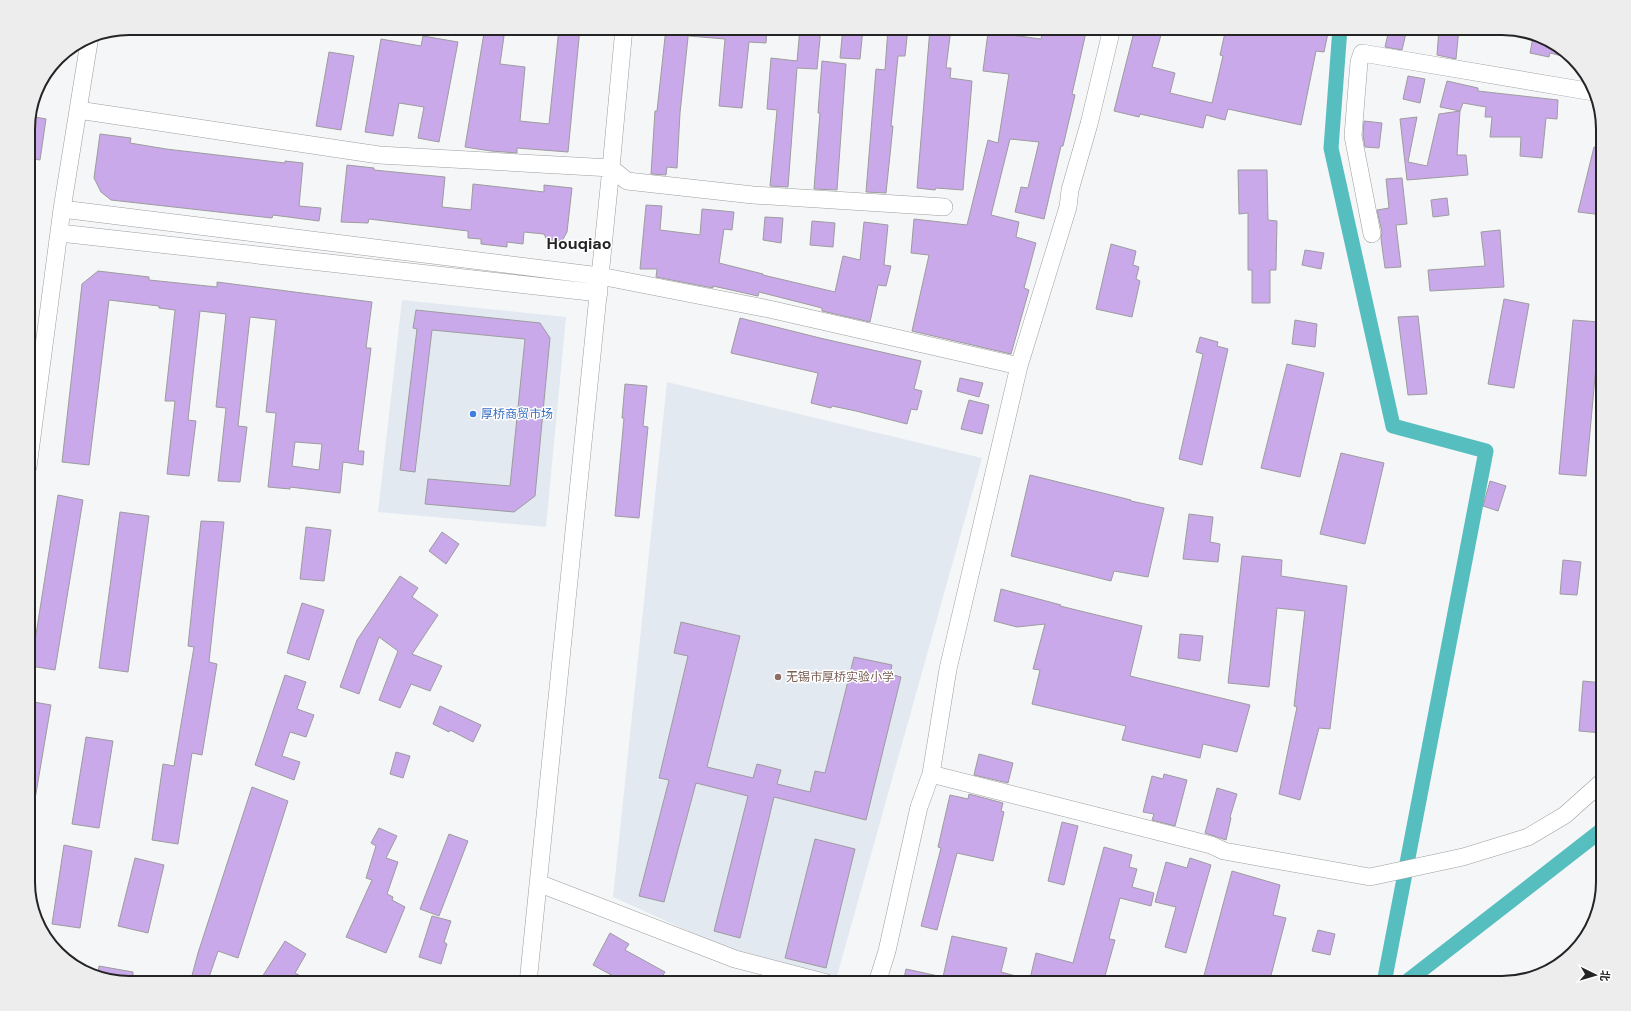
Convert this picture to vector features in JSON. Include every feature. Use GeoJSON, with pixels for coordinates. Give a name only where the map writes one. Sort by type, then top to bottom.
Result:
{"type":"FeatureCollection","features":[{"type":"Feature","properties":{"kind":"street"},"geometry":{"type":"LineString","coordinates":[[529,976],[600,284],[623,35]]}},
{"type":"Feature","properties":{"kind":"street"},"geometry":{"type":"LineString","coordinates":[[879,976],[888,951],[919,807],[932,774],[948,669],[1019,366],[1068,207],[1070,190],[1089,124],[1110,35]]}},
{"type":"Feature","properties":{"kind":"street"},"geometry":{"type":"LineString","coordinates":[[35,416],[62,209],[89,44]]}},
{"type":"Feature","properties":{"kind":"street"},"geometry":{"type":"LineString","coordinates":[[1372,234],[1353,136],[1358,62],[1362,53],[1588,91]]}},
{"type":"Feature","properties":{"kind":"street"},"geometry":{"type":"LineString","coordinates":[[78,110],[379,156],[611,168],[627,181],[754,195],[944,207]]}},
{"type":"Feature","properties":{"kind":"street"},"geometry":{"type":"LineString","coordinates":[[62,209],[769,309],[1019,366]]}},
{"type":"Feature","properties":{"kind":"street"},"geometry":{"type":"LineString","coordinates":[[60,233],[600,284]]}},
{"type":"Feature","properties":{"kind":"street"},"geometry":{"type":"LineString","coordinates":[[932,774],[1211,845],[1224,851],[1370,877],[1463,857],[1528,837],[1565,815],[1596,787]]}},
{"type":"Feature","properties":{"kind":"street"},"geometry":{"type":"LineString","coordinates":[[538,884],[563,892],[570,897],[735,959],[800,976]]}},
{"type":"Feature","properties":{"kind":"shaded area","name":"厚桥商贸市场"},"geometry":{"type":"Polygon","coordinates":[[[402,300],[566,317],[546,527],[378,512],[402,300]]]}},
{"type":"Feature","properties":{"kind":"shaded area","name":"无锡市厚桥实验小学"},"geometry":{"type":"Polygon","coordinates":[[[667,382],[982,458],[837,976],[737,953],[613,897],[667,382]]]}},
{"type":"Feature","properties":{"kind":"building"},"geometry":{"type":"Polygon","coordinates":[[[484,35],[504,36],[500,64],[525,67],[520,121],[549,124],[558,35],[579,35],[568,152],[517,148],[517,153],[465,147],[484,35]]]}},
{"type":"Feature","properties":{"kind":"building"},"geometry":{"type":"Polygon","coordinates":[[[665,35],[688,35],[680,113],[677,168],[667,167],[666,175],[651,174],[655,111],[657,111],[665,35]]]}},
{"type":"Feature","properties":{"kind":"building"},"geometry":{"type":"Polygon","coordinates":[[[767,35],[766,43],[749,42],[742,108],[719,106],[725,39],[689,36],[767,35]]]}},
{"type":"Feature","properties":{"kind":"building"},"geometry":{"type":"Polygon","coordinates":[[[799,35],[820,35],[817,69],[797,68],[788,187],[770,186],[777,110],[767,109],[771,58],[797,61],[799,35]]]}},
{"type":"Feature","properties":{"kind":"building"},"geometry":{"type":"Polygon","coordinates":[[[842,35],[862,35],[860,59],[840,58],[842,35]]]}},
{"type":"Feature","properties":{"kind":"building"},"geometry":{"type":"Polygon","coordinates":[[[888,35],[907,35],[905,56],[898,56],[886,193],[866,192],[876,69],[885,70],[888,35]]]}},
{"type":"Feature","properties":{"kind":"building"},"geometry":{"type":"Polygon","coordinates":[[[929,35],[950,35],[946,68],[951,68],[950,78],[972,81],[963,190],[936,188],[935,190],[917,188],[929,35]]]}},
{"type":"Feature","properties":{"kind":"building"},"geometry":{"type":"Polygon","coordinates":[[[988,35],[1011,35],[1041,39],[1042,35],[1085,35],[1072,94],[1075,95],[1063,146],[1061,146],[1044,219],[1015,212],[1021,187],[1028,188],[1039,142],[1010,139],[991,215],[1019,222],[1016,237],[1036,243],[1024,288],[1029,290],[1011,354],[912,331],[929,255],[911,253],[914,219],[967,225],[988,140],[998,143],[1009,74],[983,71],[988,35]]]}},
{"type":"Feature","properties":{"kind":"building"},"geometry":{"type":"Polygon","coordinates":[[[1133,35],[1161,35],[1152,67],[1175,73],[1170,93],[1212,103],[1223,56],[1220,55],[1224,35],[1328,35],[1324,52],[1316,51],[1301,125],[1228,109],[1225,120],[1206,115],[1203,128],[1140,114],[1139,117],[1114,111],[1133,35]]]}},
{"type":"Feature","properties":{"kind":"building"},"geometry":{"type":"Polygon","coordinates":[[[1388,35],[1406,35],[1402,50],[1385,47],[1388,35]]]}},
{"type":"Feature","properties":{"kind":"building"},"geometry":{"type":"Polygon","coordinates":[[[1438,35],[1458,35],[1456,59],[1437,55],[1438,35]]]}},
{"type":"Feature","properties":{"kind":"building"},"geometry":{"type":"Polygon","coordinates":[[[423,36],[458,42],[439,142],[418,138],[424,107],[399,103],[393,136],[365,132],[381,39],[421,46],[423,36]]]}},
{"type":"Feature","properties":{"kind":"building"},"geometry":{"type":"Polygon","coordinates":[[[1532,40],[1561,56],[1550,53],[1549,57],[1530,53],[1532,40]]]}},
{"type":"Feature","properties":{"kind":"building"},"geometry":{"type":"Polygon","coordinates":[[[329,52],[354,56],[341,130],[316,126],[329,52]]]}},
{"type":"Feature","properties":{"kind":"building"},"geometry":{"type":"Polygon","coordinates":[[[822,61],[846,64],[837,190],[814,189],[820,113],[818,113],[822,61]]]}},
{"type":"Feature","properties":{"kind":"building"},"geometry":{"type":"Polygon","coordinates":[[[1408,76],[1425,79],[1420,103],[1403,99],[1408,76]]]}},
{"type":"Feature","properties":{"kind":"building"},"geometry":{"type":"Polygon","coordinates":[[[1447,81],[1478,88],[1478,91],[1558,100],[1557,119],[1546,118],[1542,158],[1520,156],[1521,137],[1490,137],[1492,117],[1485,117],[1486,107],[1463,103],[1460,111],[1440,107],[1447,81]]]}},
{"type":"Feature","properties":{"kind":"building"},"geometry":{"type":"Polygon","coordinates":[[[1460,111],[1457,155],[1466,155],[1468,175],[1407,180],[1400,119],[1417,117],[1408,162],[1427,166],[1439,114],[1460,111]]]}},
{"type":"Feature","properties":{"kind":"building"},"geometry":{"type":"Polygon","coordinates":[[[36,117],[46,119],[40,160],[35,159],[36,117]]]}},
{"type":"Feature","properties":{"kind":"building"},"geometry":{"type":"Polygon","coordinates":[[[1364,121],[1382,123],[1379,148],[1365,147],[1363,135],[1364,121]]]}},
{"type":"Feature","properties":{"kind":"building"},"geometry":{"type":"Polygon","coordinates":[[[100,134],[131,138],[130,143],[166,149],[285,163],[285,161],[303,163],[299,206],[321,208],[319,221],[273,215],[272,218],[111,200],[101,192],[94,178],[100,134]]]}},
{"type":"Feature","properties":{"kind":"building"},"geometry":{"type":"Polygon","coordinates":[[[1594,147],[1596,147],[1596,214],[1578,212],[1594,147]]]}},
{"type":"Feature","properties":{"kind":"building"},"geometry":{"type":"Polygon","coordinates":[[[347,165],[374,168],[374,170],[445,177],[442,207],[471,210],[473,184],[544,192],[544,185],[572,188],[567,232],[562,241],[547,240],[544,234],[524,232],[523,244],[507,242],[507,247],[481,244],[481,239],[468,238],[468,231],[369,219],[368,223],[341,222],[347,165]]]}},
{"type":"Feature","properties":{"kind":"building"},"geometry":{"type":"Polygon","coordinates":[[[1238,170],[1267,170],[1268,220],[1277,221],[1276,270],[1270,270],[1270,303],[1252,303],[1252,270],[1248,270],[1248,213],[1239,214],[1238,170]]]}},
{"type":"Feature","properties":{"kind":"building"},"geometry":{"type":"Polygon","coordinates":[[[1402,178],[1407,224],[1396,225],[1401,267],[1385,268],[1381,239],[1382,232],[1377,210],[1389,208],[1386,179],[1402,178]]]}},
{"type":"Feature","properties":{"kind":"building"},"geometry":{"type":"Polygon","coordinates":[[[1447,198],[1449,215],[1433,217],[1431,200],[1447,198]]]}},
{"type":"Feature","properties":{"kind":"building"},"geometry":{"type":"Polygon","coordinates":[[[646,205],[662,206],[660,230],[700,235],[702,209],[734,212],[732,230],[724,229],[719,263],[835,292],[843,256],[860,260],[864,222],[888,225],[884,265],[891,266],[886,286],[878,285],[870,322],[822,311],[822,308],[759,292],[758,296],[713,286],[713,288],[656,277],[657,269],[640,269],[646,205]]]}},
{"type":"Feature","properties":{"kind":"building"},"geometry":{"type":"Polygon","coordinates":[[[765,217],[783,218],[781,243],[763,240],[765,217]]]}},
{"type":"Feature","properties":{"kind":"building"},"geometry":{"type":"Polygon","coordinates":[[[812,221],[835,223],[833,247],[810,245],[812,221]]]}},
{"type":"Feature","properties":{"kind":"building"},"geometry":{"type":"Polygon","coordinates":[[[1500,230],[1504,287],[1430,291],[1428,270],[1485,266],[1481,232],[1500,230]]]}},
{"type":"Feature","properties":{"kind":"building"},"geometry":{"type":"Polygon","coordinates":[[[1111,244],[1136,251],[1133,265],[1139,267],[1136,279],[1140,281],[1132,317],[1096,309],[1111,244]]]}},
{"type":"Feature","properties":{"kind":"building"},"geometry":{"type":"Polygon","coordinates":[[[1305,250],[1324,253],[1321,269],[1302,265],[1305,250]]]}},
{"type":"Feature","properties":{"kind":"building"},"geometry":{"type":"Polygon","coordinates":[[[98,271],[149,277],[149,280],[217,287],[217,282],[372,302],[366,348],[371,348],[358,451],[364,451],[363,465],[343,462],[340,493],[290,487],[290,489],[268,487],[276,413],[266,412],[276,320],[250,317],[238,426],[247,427],[240,482],[218,481],[226,408],[216,407],[226,314],[200,311],[188,420],[196,421],[189,476],[167,474],[175,401],[165,401],[175,310],[159,308],[159,306],[109,300],[89,465],[62,462],[82,284],[98,271]],[[295,442],[292,466],[319,470],[322,444],[295,442]]]}},
{"type":"Feature","properties":{"kind":"building"},"geometry":{"type":"Polygon","coordinates":[[[1504,299],[1529,304],[1514,388],[1488,384],[1504,299]]]}},
{"type":"Feature","properties":{"kind":"building"},"geometry":{"type":"Polygon","coordinates":[[[416,310],[540,323],[550,338],[535,496],[514,512],[425,504],[428,479],[510,486],[525,339],[432,330],[415,472],[400,470],[417,329],[413,328],[416,310]]]}},
{"type":"Feature","properties":{"kind":"building"},"geometry":{"type":"Polygon","coordinates":[[[1418,316],[1427,394],[1408,395],[1398,317],[1418,316]]]}},
{"type":"Feature","properties":{"kind":"building"},"geometry":{"type":"Polygon","coordinates":[[[740,318],[921,361],[914,389],[922,391],[917,410],[911,409],[907,424],[856,411],[832,406],[831,408],[811,403],[818,373],[731,353],[740,318]]]}},
{"type":"Feature","properties":{"kind":"building"},"geometry":{"type":"Polygon","coordinates":[[[1295,320],[1317,324],[1315,347],[1292,344],[1295,320]]]}},
{"type":"Feature","properties":{"kind":"building"},"geometry":{"type":"Polygon","coordinates":[[[1573,320],[1596,322],[1596,366],[1586,476],[1559,474],[1573,320]]]}},
{"type":"Feature","properties":{"kind":"building"},"geometry":{"type":"Polygon","coordinates":[[[1200,337],[1218,342],[1217,346],[1228,349],[1202,465],[1179,459],[1203,354],[1196,352],[1200,337]]]}},
{"type":"Feature","properties":{"kind":"building"},"geometry":{"type":"Polygon","coordinates":[[[1287,364],[1324,373],[1300,477],[1261,468],[1287,364]]]}},
{"type":"Feature","properties":{"kind":"building"},"geometry":{"type":"Polygon","coordinates":[[[960,378],[983,383],[979,397],[957,391],[960,378]]]}},
{"type":"Feature","properties":{"kind":"building"},"geometry":{"type":"Polygon","coordinates":[[[625,384],[647,386],[643,426],[648,427],[639,518],[615,516],[624,418],[622,418],[625,384]]]}},
{"type":"Feature","properties":{"kind":"building"},"geometry":{"type":"Polygon","coordinates":[[[969,400],[989,405],[982,434],[961,429],[969,400]]]}},
{"type":"Feature","properties":{"kind":"building"},"geometry":{"type":"Polygon","coordinates":[[[1341,453],[1384,463],[1365,544],[1320,534],[1341,453]]]}},
{"type":"Feature","properties":{"kind":"building"},"geometry":{"type":"Polygon","coordinates":[[[1030,475],[1164,508],[1148,577],[1114,571],[1111,581],[1011,556],[1030,475]]]}},
{"type":"Feature","properties":{"kind":"building"},"geometry":{"type":"Polygon","coordinates":[[[1490,481],[1506,486],[1498,511],[1483,506],[1490,481]]]}},
{"type":"Feature","properties":{"kind":"building"},"geometry":{"type":"Polygon","coordinates":[[[58,495],[83,500],[55,670],[35,667],[35,641],[58,495]]]}},
{"type":"Feature","properties":{"kind":"building"},"geometry":{"type":"Polygon","coordinates":[[[120,512],[149,516],[128,672],[99,668],[120,512]]]}},
{"type":"Feature","properties":{"kind":"building"},"geometry":{"type":"Polygon","coordinates":[[[1189,514],[1213,517],[1210,542],[1220,544],[1218,562],[1183,559],[1189,514]]]}},
{"type":"Feature","properties":{"kind":"building"},"geometry":{"type":"Polygon","coordinates":[[[201,521],[224,522],[209,662],[217,664],[202,755],[192,753],[178,844],[152,840],[163,764],[174,766],[194,647],[188,646],[201,521]]]}},
{"type":"Feature","properties":{"kind":"building"},"geometry":{"type":"Polygon","coordinates":[[[306,527],[331,530],[324,581],[300,579],[306,527]]]}},
{"type":"Feature","properties":{"kind":"building"},"geometry":{"type":"Polygon","coordinates":[[[442,532],[459,544],[446,564],[429,551],[442,532]]]}},
{"type":"Feature","properties":{"kind":"building"},"geometry":{"type":"Polygon","coordinates":[[[1242,556],[1282,560],[1281,576],[1347,586],[1330,729],[1319,728],[1300,800],[1279,794],[1297,707],[1294,706],[1305,611],[1277,608],[1269,687],[1228,683],[1242,556]]]}},
{"type":"Feature","properties":{"kind":"building"},"geometry":{"type":"Polygon","coordinates":[[[1563,560],[1581,562],[1577,595],[1560,594],[1563,560]]]}},
{"type":"Feature","properties":{"kind":"building"},"geometry":{"type":"Polygon","coordinates":[[[400,576],[418,588],[412,597],[438,615],[412,654],[442,666],[430,691],[411,684],[400,708],[379,700],[398,651],[379,637],[359,694],[340,687],[357,640],[400,576]]]}},
{"type":"Feature","properties":{"kind":"building"},"geometry":{"type":"Polygon","coordinates":[[[1001,589],[1061,605],[1060,606],[1142,626],[1130,676],[1250,705],[1237,752],[1203,744],[1200,758],[1122,740],[1126,726],[1032,704],[1040,670],[1033,669],[1045,624],[1017,627],[994,621],[1001,589]]]}},
{"type":"Feature","properties":{"kind":"building"},"geometry":{"type":"Polygon","coordinates":[[[302,603],[324,610],[309,660],[287,653],[302,603]]]}},
{"type":"Feature","properties":{"kind":"building"},"geometry":{"type":"Polygon","coordinates":[[[681,622],[740,636],[707,767],[753,778],[757,764],[781,770],[777,784],[810,792],[815,771],[825,773],[854,657],[892,665],[890,674],[901,677],[866,820],[774,797],[740,938],[714,931],[748,796],[696,783],[664,902],[639,896],[669,780],[659,778],[688,656],[674,653],[681,622]]]}},
{"type":"Feature","properties":{"kind":"building"},"geometry":{"type":"Polygon","coordinates":[[[1180,634],[1203,636],[1200,661],[1178,658],[1180,634]]]}},
{"type":"Feature","properties":{"kind":"building"},"geometry":{"type":"Polygon","coordinates":[[[285,675],[306,682],[297,709],[314,715],[306,737],[290,732],[282,756],[300,762],[294,780],[255,765],[285,675]]]}},
{"type":"Feature","properties":{"kind":"building"},"geometry":{"type":"Polygon","coordinates":[[[1583,681],[1596,682],[1596,732],[1579,731],[1583,681]]]}},
{"type":"Feature","properties":{"kind":"building"},"geometry":{"type":"Polygon","coordinates":[[[35,702],[51,705],[35,799],[35,702]]]}},
{"type":"Feature","properties":{"kind":"building"},"geometry":{"type":"Polygon","coordinates":[[[440,706],[481,725],[473,742],[450,730],[449,732],[433,724],[440,706]]]}},
{"type":"Feature","properties":{"kind":"building"},"geometry":{"type":"Polygon","coordinates":[[[86,737],[113,741],[99,828],[72,824],[86,737]]]}},
{"type":"Feature","properties":{"kind":"building"},"geometry":{"type":"Polygon","coordinates":[[[396,752],[410,756],[403,778],[390,774],[396,752]]]}},
{"type":"Feature","properties":{"kind":"building"},"geometry":{"type":"Polygon","coordinates":[[[979,754],[1013,763],[1008,783],[974,775],[979,754]]]}},
{"type":"Feature","properties":{"kind":"building"},"geometry":{"type":"Polygon","coordinates":[[[1164,774],[1187,780],[1175,826],[1152,820],[1154,814],[1143,812],[1152,776],[1163,779],[1164,774]]]}},
{"type":"Feature","properties":{"kind":"building"},"geometry":{"type":"Polygon","coordinates":[[[252,787],[288,801],[238,958],[218,951],[209,976],[192,976],[252,787]]]}},
{"type":"Feature","properties":{"kind":"building"},"geometry":{"type":"Polygon","coordinates":[[[1217,788],[1237,794],[1230,817],[1226,840],[1205,833],[1217,788]]]}},
{"type":"Feature","properties":{"kind":"building"},"geometry":{"type":"Polygon","coordinates":[[[969,794],[1003,803],[1001,811],[1004,812],[993,861],[957,853],[937,930],[921,926],[941,848],[938,847],[950,795],[968,799],[969,794]]]}},
{"type":"Feature","properties":{"kind":"building"},"geometry":{"type":"Polygon","coordinates":[[[1062,822],[1078,826],[1064,885],[1048,881],[1062,822]]]}},
{"type":"Feature","properties":{"kind":"building"},"geometry":{"type":"Polygon","coordinates":[[[379,828],[397,836],[386,858],[398,862],[387,894],[393,897],[392,900],[405,907],[386,953],[346,937],[372,880],[366,878],[376,846],[371,843],[379,828]]]}},
{"type":"Feature","properties":{"kind":"building"},"geometry":{"type":"Polygon","coordinates":[[[449,834],[468,841],[439,916],[420,909],[449,834]]]}},
{"type":"Feature","properties":{"kind":"building"},"geometry":{"type":"Polygon","coordinates":[[[815,839],[855,849],[826,968],[785,958],[815,839]]]}},
{"type":"Feature","properties":{"kind":"building"},"geometry":{"type":"Polygon","coordinates":[[[64,845],[92,851],[80,928],[52,924],[64,845]]]}},
{"type":"Feature","properties":{"kind":"building"},"geometry":{"type":"Polygon","coordinates":[[[1104,847],[1132,855],[1129,867],[1137,869],[1132,887],[1154,893],[1151,906],[1120,898],[1109,939],[1115,940],[1105,976],[1031,976],[1036,953],[1073,963],[1104,847]]]}},
{"type":"Feature","properties":{"kind":"building"},"geometry":{"type":"Polygon","coordinates":[[[135,858],[164,865],[148,933],[118,926],[135,858]]]}},
{"type":"Feature","properties":{"kind":"building"},"geometry":{"type":"Polygon","coordinates":[[[1190,858],[1211,865],[1186,953],[1165,947],[1176,907],[1155,902],[1166,862],[1187,868],[1190,858]]]}},
{"type":"Feature","properties":{"kind":"building"},"geometry":{"type":"Polygon","coordinates":[[[1232,871],[1280,885],[1273,915],[1286,918],[1271,976],[1204,976],[1232,871]]]}},
{"type":"Feature","properties":{"kind":"building"},"geometry":{"type":"Polygon","coordinates":[[[432,916],[451,921],[444,942],[447,944],[441,964],[419,957],[432,916]]]}},
{"type":"Feature","properties":{"kind":"building"},"geometry":{"type":"Polygon","coordinates":[[[1318,930],[1335,934],[1330,955],[1312,951],[1318,930]]]}},
{"type":"Feature","properties":{"kind":"building"},"geometry":{"type":"Polygon","coordinates":[[[610,933],[629,944],[625,950],[665,972],[662,976],[613,976],[593,965],[610,933]]]}},
{"type":"Feature","properties":{"kind":"building"},"geometry":{"type":"Polygon","coordinates":[[[952,936],[1007,948],[1001,972],[1016,976],[943,976],[952,936]]]}},
{"type":"Feature","properties":{"kind":"building"},"geometry":{"type":"Polygon","coordinates":[[[285,941],[306,954],[295,973],[301,976],[263,976],[285,941]]]}},
{"type":"Feature","properties":{"kind":"building"},"geometry":{"type":"Polygon","coordinates":[[[99,966],[133,972],[133,976],[117,975],[98,971],[99,966]]]}},
{"type":"Feature","properties":{"kind":"building"},"geometry":{"type":"Polygon","coordinates":[[[906,969],[938,976],[904,976],[906,969]]]}},
{"type":"Feature","properties":{"kind":"waterway"},"geometry":{"type":"LineString","coordinates":[[1339,35],[1331,148],[1393,426],[1486,451],[1385,976]]}},
{"type":"Feature","properties":{"kind":"waterway"},"geometry":{"type":"LineString","coordinates":[[1414,976],[1596,834]]}},
{"type":"Feature","properties":{"kind":"place","name":"厚桥商贸市场"},"geometry":{"type":"Point","coordinates":[473,414]}},
{"type":"Feature","properties":{"kind":"place","name":"无锡市厚桥实验小学"},"geometry":{"type":"Point","coordinates":[778,677]}},
{"type":"Feature","properties":{"kind":"district","name":"Houqiao"},"geometry":{"type":"Point","coordinates":[579,243]}}]}
